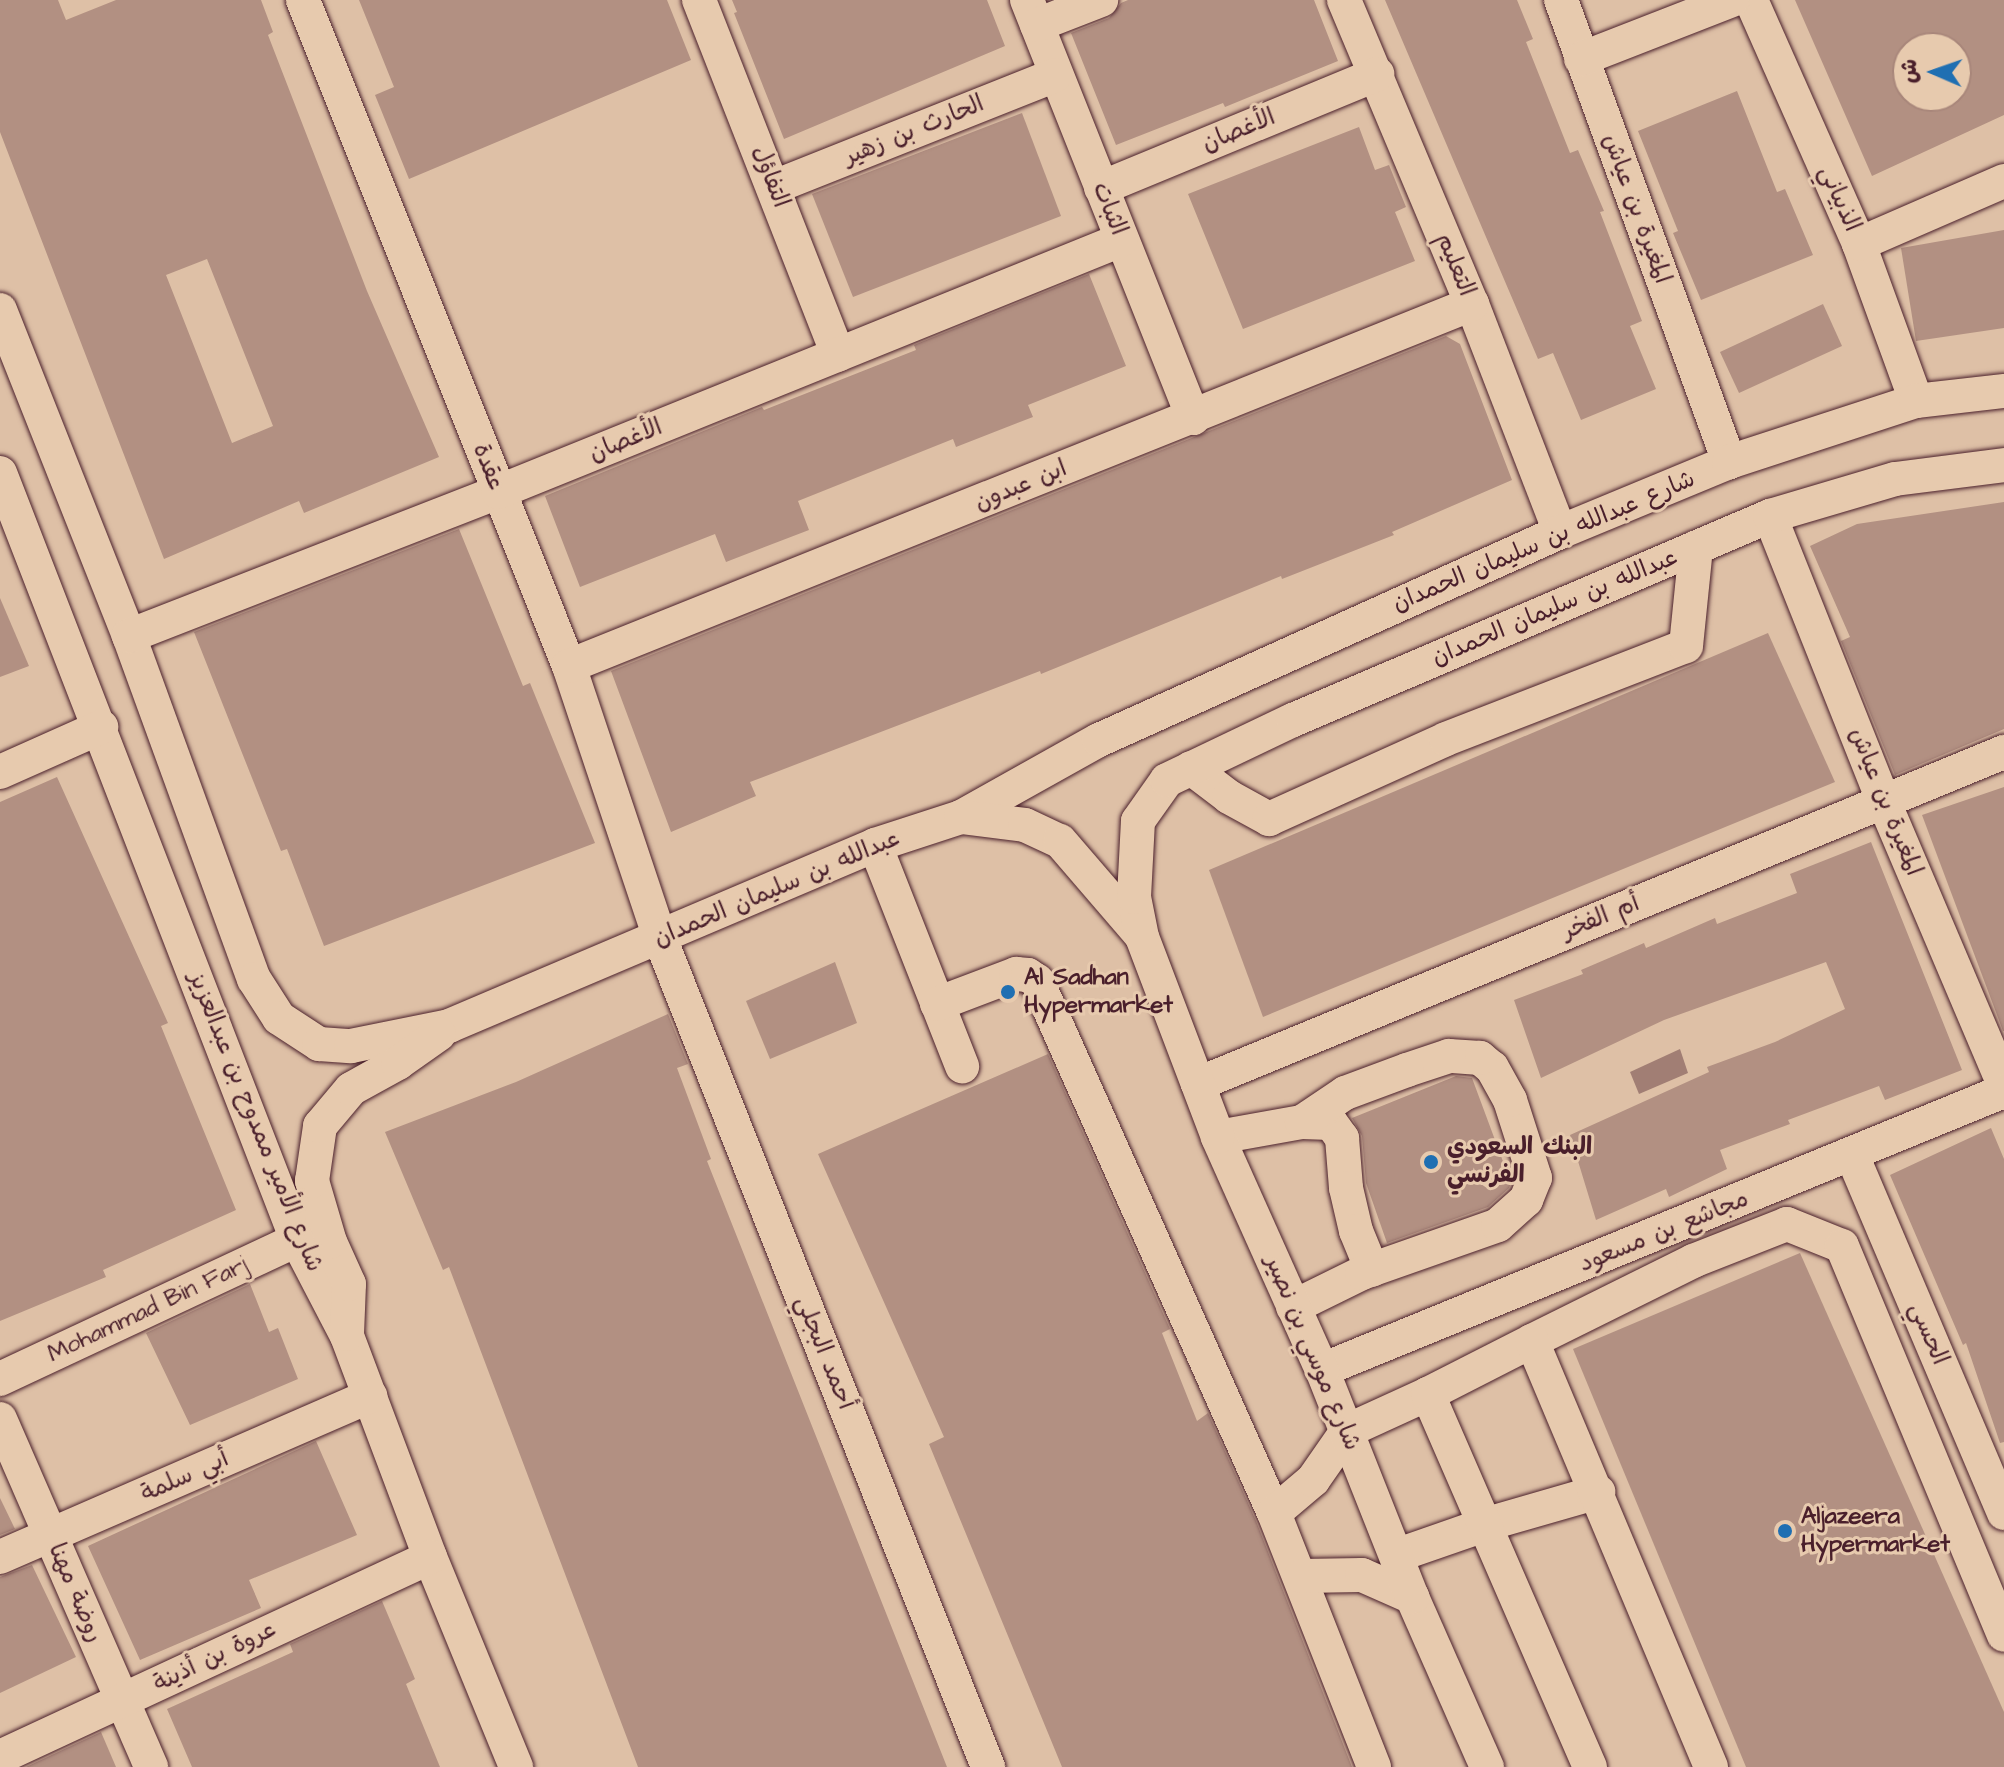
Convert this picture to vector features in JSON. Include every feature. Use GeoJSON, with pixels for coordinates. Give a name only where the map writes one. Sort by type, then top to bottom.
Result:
{"type":"FeatureCollection","features":[{"type":"Feature","properties":{"kind":"street","name":"عقدة"},"geometry":{"type":"LineString","coordinates":[[303,0],[569,666],[660,938]]}},
{"type":"Feature","properties":{"kind":"street","name":"التفاؤل"},"geometry":{"type":"LineString","coordinates":[[699,0],[838,355]]}},
{"type":"Feature","properties":{"kind":"street"},"geometry":{"type":"LineString","coordinates":[[1032,13],[1101,0]]}},
{"type":"Feature","properties":{"kind":"street","name":"التعليم"},"geometry":{"type":"LineString","coordinates":[[1344,0],[1472,304],[1560,532]]}},
{"type":"Feature","properties":{"kind":"street","name":"المغيرة بن عياش"},"geometry":{"type":"LineString","coordinates":[[1561,0],[1729,462]]}},
{"type":"Feature","properties":{"kind":"street"},"geometry":{"type":"LineString","coordinates":[[1581,59],[1732,0]]}},
{"type":"Feature","properties":{"kind":"street","name":"الذبياني"},"geometry":{"type":"LineString","coordinates":[[1751,0],[1859,244],[1916,401]]}},
{"type":"Feature","properties":{"kind":"street","name":"الثبات"},"geometry":{"type":"LineString","coordinates":[[1032,13],[1193,418]]}},
{"type":"Feature","properties":{"kind":"street","name":"الأغصان"},"geometry":{"type":"LineString","coordinates":[[1101,188],[1377,74]]}},
{"type":"Feature","properties":{"kind":"street","name":"الحارث بن زهير"},"geometry":{"type":"LineString","coordinates":[[774,187],[1055,75]]}},
{"type":"Feature","properties":{"kind":"street"},"geometry":{"type":"LineString","coordinates":[[1859,244],[2004,181]]}},
{"type":"Feature","properties":{"kind":"street","name":"الأغصان"},"geometry":{"type":"LineString","coordinates":[[129,636],[498,492],[1121,240]]}},
{"type":"Feature","properties":{"kind":"street","name":"ابن عبدون"},"geometry":{"type":"LineString","coordinates":[[569,666],[1472,304]]}},
{"type":"Feature","properties":{"kind":"street"},"geometry":{"type":"LineString","coordinates":[[0,310],[129,636],[254,979],[279,1018],[319,1044],[351,1046],[449,1026]]}},
{"type":"Feature","properties":{"kind":"street","name":"شارع عبدالله بن سليمان الحمدان"},"geometry":{"type":"LineString","coordinates":[[1099,740],[1560,532],[1729,462],[1916,401],[2004,391]]}},
{"type":"Feature","properties":{"kind":"street","name":"عبدالله بن سليمان الحمدان"},"geometry":{"type":"LineString","coordinates":[[1142,937],[1134,897],[1138,821],[1167,780],[1293,720],[1770,516],[1895,479],[2004,465]]}},
{"type":"Feature","properties":{"kind":"street","name":"شارع الأمير ممدوح بن عبدالعزيز"},"geometry":{"type":"LineString","coordinates":[[0,473],[101,727],[297,1240],[347,1336],[430,1557],[516,1767]]}},
{"type":"Feature","properties":{"kind":"street","name":"المغيرة بن عياش"},"geometry":{"type":"LineString","coordinates":[[1770,516],[1884,802],[2004,1088]]}},
{"type":"Feature","properties":{"kind":"street"},"geometry":{"type":"LineString","coordinates":[[1191,768],[1229,797],[1269,819],[1446,739],[1686,646],[1696,548]]}},
{"type":"Feature","properties":{"kind":"street"},"geometry":{"type":"LineString","coordinates":[[0,772],[101,727]]}},
{"type":"Feature","properties":{"kind":"street","name":"عبدالله بن سليمان الحمدان"},"geometry":{"type":"LineString","coordinates":[[449,1026],[875,845],[961,817],[1099,740]]}},
{"type":"Feature","properties":{"kind":"street","name":"أم الفخر"},"geometry":{"type":"LineString","coordinates":[[1198,1084],[2004,752]]}},
{"type":"Feature","properties":{"kind":"street"},"geometry":{"type":"LineString","coordinates":[[961,817],[1025,825],[1060,841],[1142,937]]}},
{"type":"Feature","properties":{"kind":"street"},"geometry":{"type":"LineString","coordinates":[[875,845],[962,1066]]}},
{"type":"Feature","properties":{"kind":"street","name":"شارع موسي بن نصير"},"geometry":{"type":"LineString","coordinates":[[1142,937],[1218,1137],[1322,1370],[1398,1555],[1412,1597],[1487,1767]]}},
{"type":"Feature","properties":{"kind":"street","name":"أحمد البجلي"},"geometry":{"type":"LineString","coordinates":[[660,938],[988,1767]]}},
{"type":"Feature","properties":{"kind":"street"},"geometry":{"type":"LineString","coordinates":[[937,1004],[1016,974],[1028,975],[1037,981],[1274,1513],[1374,1767]]}},
{"type":"Feature","properties":{"kind":"street"},"geometry":{"type":"LineString","coordinates":[[347,1336],[349,1284],[330,1242],[312,1181],[320,1126],[351,1089],[398,1063],[449,1026]]}},
{"type":"Feature","properties":{"kind":"street"},"geometry":{"type":"LineString","coordinates":[[1293,1307],[1372,1270],[1498,1225],[1526,1200],[1535,1178],[1510,1100],[1492,1068],[1480,1058],[1457,1055],[1345,1093],[1302,1122]]}},
{"type":"Feature","properties":{"kind":"street","name":"مجاشع بن مسعود"},"geometry":{"type":"LineString","coordinates":[[1322,1370],[1852,1155],[2004,1088]]}},
{"type":"Feature","properties":{"kind":"street"},"geometry":{"type":"LineString","coordinates":[[1218,1137],[1302,1122],[1331,1123],[1342,1138],[1346,1188],[1356,1231],[1372,1270]]}},
{"type":"Feature","properties":{"kind":"street","name":"الحسي"},"geometry":{"type":"LineString","coordinates":[[1852,1155],[2004,1513]]}},
{"type":"Feature","properties":{"kind":"street"},"geometry":{"type":"LineString","coordinates":[[1274,1513],[1318,1474],[1347,1431],[1428,1394],[1693,1261],[1787,1224],[1842,1246],[2004,1635]]}},
{"type":"Feature","properties":{"kind":"street","name":"Mohammad Bin Farj"},"geometry":{"type":"LineString","coordinates":[[0,1379],[297,1240]]}},
{"type":"Feature","properties":{"kind":"street"},"geometry":{"type":"LineString","coordinates":[[1532,1341],[1711,1767]]}},
{"type":"Feature","properties":{"kind":"street"},"geometry":{"type":"LineString","coordinates":[[1428,1394],[1590,1767]]}},
{"type":"Feature","properties":{"kind":"street","name":"أبي سلمة"},"geometry":{"type":"LineString","coordinates":[[0,1557],[370,1396]]}},
{"type":"Feature","properties":{"kind":"street","name":"روضة مهنا"},"geometry":{"type":"LineString","coordinates":[[0,1419],[151,1767]]}},
{"type":"Feature","properties":{"kind":"street"},"geometry":{"type":"LineString","coordinates":[[1398,1555],[1487,1524],[1598,1492]]}},
{"type":"Feature","properties":{"kind":"street","name":"عروة بن أذينة"},"geometry":{"type":"LineString","coordinates":[[0,1757],[122,1703],[430,1557]]}},
{"type":"Feature","properties":{"kind":"street"},"geometry":{"type":"LineString","coordinates":[[1301,1576],[1362,1575],[1412,1597]]}},
{"type":"Feature","properties":{"kind":"shaded area"},"geometry":{"type":"Polygon","coordinates":[[[1680,1049],[1688,1073],[1639,1094],[1630,1072],[1680,1049]]]}},
{"type":"Feature","properties":{"kind":"building"},"geometry":{"type":"Polygon","coordinates":[[[0,0],[58,0],[66,20],[116,0],[261,0],[273,32],[268,35],[367,291],[439,457],[304,513],[299,501],[164,559],[0,132],[0,0]],[[207,259],[166,275],[232,443],[273,426],[207,259]]]}},
{"type":"Feature","properties":{"kind":"building"},"geometry":{"type":"Polygon","coordinates":[[[359,0],[667,0],[691,60],[409,179],[375,95],[394,87],[359,0]]]}},
{"type":"Feature","properties":{"kind":"building"},"geometry":{"type":"Polygon","coordinates":[[[732,0],[987,0],[1005,46],[784,139],[734,13],[737,12],[732,0]]]}},
{"type":"Feature","properties":{"kind":"building"},"geometry":{"type":"Polygon","coordinates":[[[1128,0],[1314,0],[1338,61],[1225,107],[1223,103],[1116,145],[1071,33],[1109,18],[1121,3],[1128,0]]]}},
{"type":"Feature","properties":{"kind":"building"},"geometry":{"type":"Polygon","coordinates":[[[1385,0],[1517,0],[1533,39],[1526,42],[1570,153],[1578,150],[1604,211],[1600,212],[1642,321],[1630,326],[1656,389],[1581,420],[1553,353],[1538,359],[1385,0]]]}},
{"type":"Feature","properties":{"kind":"building"},"geometry":{"type":"Polygon","coordinates":[[[1795,0],[2004,0],[2004,115],[1872,176],[1795,0]]]}},
{"type":"Feature","properties":{"kind":"building"},"geometry":{"type":"Polygon","coordinates":[[[1737,91],[1777,192],[1785,189],[1813,255],[1701,300],[1673,233],[1678,231],[1638,131],[1737,91]]]}},
{"type":"Feature","properties":{"kind":"building"},"geometry":{"type":"Polygon","coordinates":[[[1022,113],[1061,216],[853,297],[812,194],[1022,113]]]}},
{"type":"Feature","properties":{"kind":"building"},"geometry":{"type":"Polygon","coordinates":[[[1359,127],[1375,170],[1389,165],[1406,207],[1395,212],[1415,261],[1243,329],[1188,194],[1359,127]]]}},
{"type":"Feature","properties":{"kind":"building"},"geometry":{"type":"Polygon","coordinates":[[[2004,230],[2004,328],[1916,341],[1901,248],[2004,230]]]}},
{"type":"Feature","properties":{"kind":"building"},"geometry":{"type":"Polygon","coordinates":[[[1089,274],[1126,366],[1028,405],[1033,417],[956,447],[953,439],[798,501],[809,530],[726,562],[715,534],[580,587],[545,496],[762,407],[764,410],[916,350],[914,345],[1089,274]]]}},
{"type":"Feature","properties":{"kind":"building"},"geometry":{"type":"Polygon","coordinates":[[[1823,304],[1842,346],[1739,393],[1720,352],[1823,304]]]}},
{"type":"Feature","properties":{"kind":"building"},"geometry":{"type":"Polygon","coordinates":[[[1446,336],[1460,344],[1512,480],[1392,532],[1394,535],[1282,579],[1281,576],[1041,674],[1040,671],[750,782],[756,796],[671,832],[611,671],[1446,336]]]}},
{"type":"Feature","properties":{"kind":"building"},"geometry":{"type":"Polygon","coordinates":[[[2004,502],[2004,729],[1895,775],[1841,641],[1850,637],[1810,546],[1857,524],[2004,502]]]}},
{"type":"Feature","properties":{"kind":"building"},"geometry":{"type":"Polygon","coordinates":[[[459,529],[523,686],[530,683],[595,843],[324,946],[287,849],[281,851],[194,632],[459,529]]]}},
{"type":"Feature","properties":{"kind":"building"},"geometry":{"type":"Polygon","coordinates":[[[0,598],[29,666],[0,677],[0,598]]]}},
{"type":"Feature","properties":{"kind":"building"},"geometry":{"type":"Polygon","coordinates":[[[1768,633],[1835,782],[1263,1017],[1209,870],[1768,633]]]}},
{"type":"Feature","properties":{"kind":"building"},"geometry":{"type":"Polygon","coordinates":[[[57,777],[168,1023],[161,1026],[236,1210],[103,1270],[106,1277],[0,1321],[0,802],[57,777]]]}},
{"type":"Feature","properties":{"kind":"building"},"geometry":{"type":"Polygon","coordinates":[[[2004,787],[2004,1031],[2003,1031],[1922,815],[2004,787]]]}},
{"type":"Feature","properties":{"kind":"building"},"geometry":{"type":"Polygon","coordinates":[[[1871,842],[1962,1070],[1885,1100],[1879,1086],[1788,1120],[1790,1124],[1720,1150],[1727,1169],[1669,1197],[1666,1189],[1596,1220],[1570,1135],[1709,1072],[1707,1067],[1775,1042],[1845,1009],[1826,962],[1664,1020],[1541,1078],[1514,1000],[1583,974],[1581,970],[1644,943],[1646,948],[1715,918],[1717,924],[1797,893],[1790,874],[1871,842]]]}},
{"type":"Feature","properties":{"kind":"building"},"geometry":{"type":"Polygon","coordinates":[[[835,962],[857,1023],[770,1059],[746,1001],[835,962]]]}},
{"type":"Feature","properties":{"kind":"building"},"geometry":{"type":"Polygon","coordinates":[[[668,1014],[688,1064],[677,1068],[711,1159],[707,1161],[947,1767],[638,1767],[449,1267],[443,1270],[385,1132],[516,1082],[668,1014]]]}},
{"type":"Feature","properties":{"kind":"building"},"geometry":{"type":"Polygon","coordinates":[[[1048,1054],[1170,1329],[1162,1333],[1197,1421],[1208,1413],[1256,1521],[1352,1767],[1062,1767],[929,1444],[944,1437],[818,1154],[1048,1054]]]}},
{"type":"Feature","properties":{"kind":"building","name":"البنك السعودي الفرنسي"},"geometry":{"type":"Polygon","coordinates":[[[1456,1076],[1472,1078],[1511,1183],[1509,1188],[1488,1207],[1387,1243],[1366,1183],[1362,1136],[1352,1118],[1456,1076]]]}},
{"type":"Feature","properties":{"kind":"building"},"geometry":{"type":"Polygon","coordinates":[[[1991,1128],[2004,1159],[2004,1442],[2000,1443],[1966,1343],[1963,1345],[1890,1175],[1991,1128]]]}},
{"type":"Feature","properties":{"kind":"building","name":"Aljazeera Hypermarket"},"geometry":{"type":"Polygon","coordinates":[[[1800,1253],[2004,1712],[2004,1767],[1746,1767],[1573,1349],[1800,1253]]]}},
{"type":"Feature","properties":{"kind":"building"},"geometry":{"type":"Polygon","coordinates":[[[250,1284],[269,1332],[278,1328],[298,1379],[190,1425],[146,1333],[250,1284]]]}},
{"type":"Feature","properties":{"kind":"building"},"geometry":{"type":"Polygon","coordinates":[[[316,1441],[357,1535],[249,1580],[261,1608],[140,1660],[88,1546],[316,1441]]]}},
{"type":"Feature","properties":{"kind":"building"},"geometry":{"type":"Polygon","coordinates":[[[0,1498],[15,1529],[0,1535],[0,1498]]]}},
{"type":"Feature","properties":{"kind":"building"},"geometry":{"type":"Polygon","coordinates":[[[32,1565],[76,1657],[0,1693],[0,1577],[32,1565]]]}},
{"type":"Feature","properties":{"kind":"building"},"geometry":{"type":"Polygon","coordinates":[[[382,1601],[415,1679],[406,1684],[440,1767],[192,1767],[167,1709],[293,1652],[290,1644],[382,1601]]]}},
{"type":"Feature","properties":{"kind":"building"},"geometry":{"type":"Polygon","coordinates":[[[101,1732],[116,1767],[26,1767],[101,1732]]]}},
{"type":"Feature","properties":{"kind":"place","name":"Al Sadhan Hypermarket"},"geometry":{"type":"Point","coordinates":[1008,992]}},
{"type":"Feature","properties":{"kind":"place","name":"البنك السعودي الفرنسي"},"geometry":{"type":"Point","coordinates":[1431,1162]}},
{"type":"Feature","properties":{"kind":"place","name":"Aljazeera Hypermarket"},"geometry":{"type":"Point","coordinates":[1785,1531]}}]}
